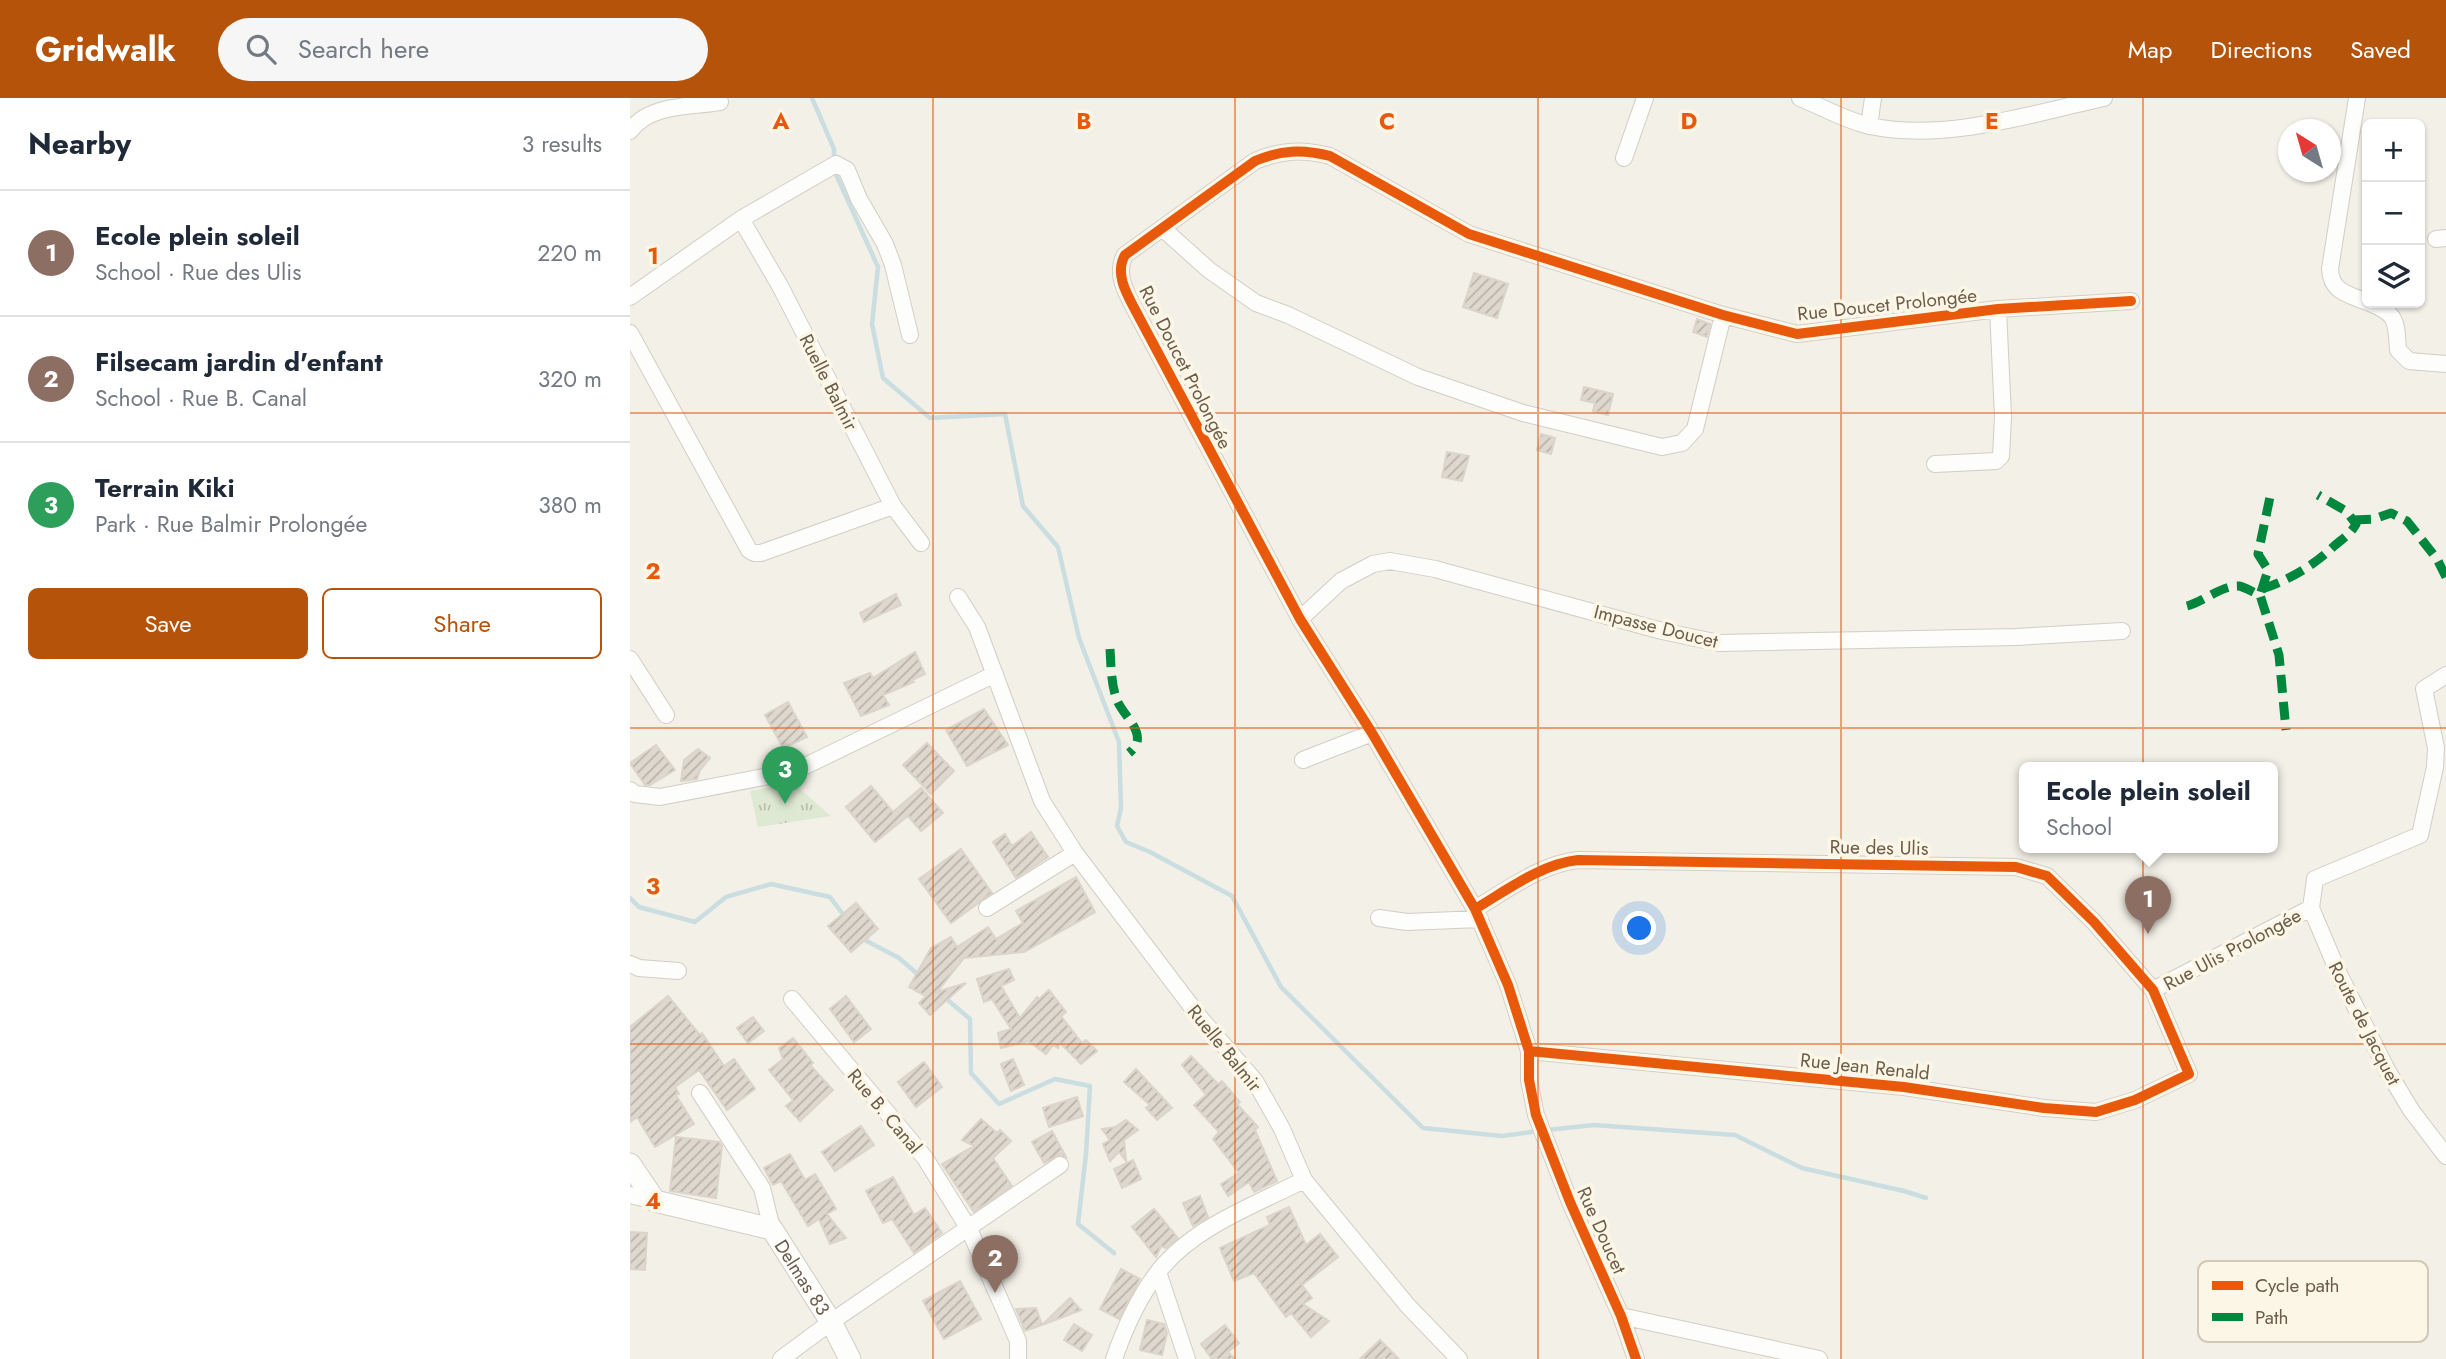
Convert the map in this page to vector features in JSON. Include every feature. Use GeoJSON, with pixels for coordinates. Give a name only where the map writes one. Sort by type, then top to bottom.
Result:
{"type":"FeatureCollection","features":[{"type":"Feature","properties":{"kind":"street"},"geometry":{"type":"LineString","coordinates":[[1623,158],[1645,98]]}},
{"type":"Feature","properties":{"kind":"street"},"geometry":{"type":"LineString","coordinates":[[1800,98],[1869,126],[1906,130],[1966,128],[2104,98]]}},
{"type":"Feature","properties":{"kind":"street"},"geometry":{"type":"LineString","coordinates":[[1869,126],[1873,98]]}},
{"type":"Feature","properties":{"kind":"street"},"geometry":{"type":"LineString","coordinates":[[2357,98],[2330,280],[2344,292],[2362,299]]}},
{"type":"Feature","properties":{"kind":"street"},"geometry":{"type":"LineString","coordinates":[[630,131],[638,120],[651,112],[720,102]]}},
{"type":"Feature","properties":{"kind":"street","name":"Rue Doucet Prolongée"},"geometry":{"type":"LineString","coordinates":[[1535,1115],[1529,1080],[1529,1051],[1508,985],[1477,914],[1371,733],[1300,620],[1192,418],[1119,273],[1125,255],[1255,161],[1275,153],[1308,150],[1330,156],[1469,234],[1723,315],[1797,334],[1998,309],[2131,300]]}},
{"type":"Feature","properties":{"kind":"street"},"geometry":{"type":"LineString","coordinates":[[630,297],[741,219],[836,164],[847,170],[859,199],[885,244],[911,335]]}},
{"type":"Feature","properties":{"kind":"street","name":"Ruelle Balmir"},"geometry":{"type":"LineString","coordinates":[[741,219],[780,286],[893,506],[921,542]]}},
{"type":"Feature","properties":{"kind":"street"},"geometry":{"type":"LineString","coordinates":[[1162,228],[1209,270],[1256,303],[1288,315],[1418,377],[1523,413],[1662,447],[1682,443],[1695,429],[1723,315]]}},
{"type":"Feature","properties":{"kind":"street"},"geometry":{"type":"LineString","coordinates":[[2383,308],[2396,322],[2398,350],[2409,361],[2446,364]]}},
{"type":"Feature","properties":{"kind":"street"},"geometry":{"type":"LineString","coordinates":[[1936,464],[1996,461],[2001,456],[2003,417],[1998,309]]}},
{"type":"Feature","properties":{"kind":"street"},"geometry":{"type":"LineString","coordinates":[[631,337],[749,550],[761,553],[893,506]]}},
{"type":"Feature","properties":{"kind":"street","name":"Impasse Doucet"},"geometry":{"type":"LineString","coordinates":[[1300,620],[1341,581],[1373,564],[1390,561],[1435,569],[1662,631],[1718,643],[2016,637],[2122,631]]}},
{"type":"Feature","properties":{"kind":"street","name":"Ruelle Balmir"},"geometry":{"type":"LineString","coordinates":[[958,597],[977,627],[1042,801],[1075,853],[1201,1019],[1255,1081],[1282,1129],[1304,1180],[1408,1306],[1459,1359]]}},
{"type":"Feature","properties":{"kind":"street"},"geometry":{"type":"LineString","coordinates":[[630,659],[666,715]]}},
{"type":"Feature","properties":{"kind":"street"},"geometry":{"type":"LineString","coordinates":[[630,790],[635,794],[660,797],[795,771],[995,674]]}},
{"type":"Feature","properties":{"kind":"street"},"geometry":{"type":"LineString","coordinates":[[2311,908],[2315,879],[2420,835],[2435,767],[2435,748],[2424,689],[2446,675]]}},
{"type":"Feature","properties":{"kind":"street"},"geometry":{"type":"LineString","coordinates":[[1303,761],[1371,733]]}},
{"type":"Feature","properties":{"kind":"street"},"geometry":{"type":"LineString","coordinates":[[987,908],[1075,853]]}},
{"type":"Feature","properties":{"kind":"street","name":"Rue des Ulis"},"geometry":{"type":"LineString","coordinates":[[1477,914],[1547,868],[1561,862],[1578,860],[2016,867],[2048,876],[2094,922],[2153,990],[2189,1074]]}},
{"type":"Feature","properties":{"kind":"street","name":"Rue Ulis Prolongée"},"geometry":{"type":"LineString","coordinates":[[2153,990],[2311,908]]}},
{"type":"Feature","properties":{"kind":"street","name":"Route de Jacquet"},"geometry":{"type":"LineString","coordinates":[[2311,908],[2339,974],[2387,1070],[2411,1110],[2446,1156]]}},
{"type":"Feature","properties":{"kind":"street"},"geometry":{"type":"LineString","coordinates":[[1379,918],[1407,922],[1477,914]]}},
{"type":"Feature","properties":{"kind":"street"},"geometry":{"type":"LineString","coordinates":[[630,964],[649,969],[678,971]]}},
{"type":"Feature","properties":{"kind":"street","name":"Rue B. Canal"},"geometry":{"type":"LineString","coordinates":[[792,999],[925,1158],[969,1229],[1018,1340],[1018,1359]]}},
{"type":"Feature","properties":{"kind":"street","name":"Rue Jean Renald"},"geometry":{"type":"LineString","coordinates":[[1529,1051],[1904,1087],[2044,1108],[2096,1112],[2136,1100],[2189,1074]]}},
{"type":"Feature","properties":{"kind":"street"},"geometry":{"type":"LineString","coordinates":[[700,1093],[762,1188],[772,1229]]}},
{"type":"Feature","properties":{"kind":"street","name":"Rue Doucet"},"geometry":{"type":"LineString","coordinates":[[1535,1115],[1621,1316],[1636,1359]]}},
{"type":"Feature","properties":{"kind":"street"},"geometry":{"type":"LineString","coordinates":[[630,1164],[655,1201]]}},
{"type":"Feature","properties":{"kind":"street"},"geometry":{"type":"LineString","coordinates":[[781,1359],[1060,1165]]}},
{"type":"Feature","properties":{"kind":"street"},"geometry":{"type":"LineString","coordinates":[[1114,1359],[1133,1315],[1158,1272],[1180,1249],[1208,1229],[1304,1180]]}},
{"type":"Feature","properties":{"kind":"street","name":"Delmas 83"},"geometry":{"type":"LineString","coordinates":[[630,1195],[772,1229],[831,1322],[850,1359]]}},
{"type":"Feature","properties":{"kind":"street"},"geometry":{"type":"LineString","coordinates":[[1158,1272],[1187,1359]]}},
{"type":"Feature","properties":{"kind":"street"},"geometry":{"type":"LineString","coordinates":[[1621,1316],[1819,1359]]}},
{"type":"Feature","properties":{"kind":"green space"},"geometry":{"type":"Polygon","coordinates":[[[793,783],[831,816],[758,827],[750,791],[793,783]]]}},
{"type":"Feature","properties":{"kind":"building"},"geometry":{"type":"Polygon","coordinates":[[[1474,273],[1508,284],[1497,318],[1463,307],[1474,273]]]}},
{"type":"Feature","properties":{"kind":"building"},"geometry":{"type":"Polygon","coordinates":[[[1697,319],[1710,324],[1707,337],[1693,332],[1697,319]]]}},
{"type":"Feature","properties":{"kind":"building"},"geometry":{"type":"Polygon","coordinates":[[[1584,387],[1613,394],[1608,415],[1593,411],[1595,403],[1581,400],[1584,387]]]}},
{"type":"Feature","properties":{"kind":"building"},"geometry":{"type":"Polygon","coordinates":[[[1541,434],[1555,438],[1551,454],[1537,450],[1541,434]]]}},
{"type":"Feature","properties":{"kind":"building"},"geometry":{"type":"Polygon","coordinates":[[[1447,452],[1469,456],[1462,481],[1442,477],[1447,452]]]}},
{"type":"Feature","properties":{"kind":"building"},"geometry":{"type":"Polygon","coordinates":[[[896,594],[901,605],[864,622],[860,613],[896,594]]]}},
{"type":"Feature","properties":{"kind":"building"},"geometry":{"type":"Polygon","coordinates":[[[915,652],[925,674],[912,680],[914,682],[883,695],[889,705],[861,716],[844,683],[870,673],[873,678],[915,652]]]}},
{"type":"Feature","properties":{"kind":"building"},"geometry":{"type":"Polygon","coordinates":[[[788,702],[807,737],[783,748],[765,715],[788,702]]]}},
{"type":"Feature","properties":{"kind":"building"},"geometry":{"type":"Polygon","coordinates":[[[984,709],[1008,745],[967,766],[946,730],[984,709]]]}},
{"type":"Feature","properties":{"kind":"building"},"geometry":{"type":"Polygon","coordinates":[[[927,743],[954,771],[931,794],[903,765],[927,743]]]}},
{"type":"Feature","properties":{"kind":"building"},"geometry":{"type":"Polygon","coordinates":[[[656,745],[675,770],[650,785],[645,785],[630,763],[656,745]]]}},
{"type":"Feature","properties":{"kind":"building"},"geometry":{"type":"Polygon","coordinates":[[[698,749],[710,758],[700,770],[697,779],[681,781],[684,760],[698,749]]]}},
{"type":"Feature","properties":{"kind":"building"},"geometry":{"type":"Polygon","coordinates":[[[871,786],[893,812],[921,788],[943,813],[921,831],[908,816],[875,842],[846,807],[871,786]]]}},
{"type":"Feature","properties":{"kind":"building"},"geometry":{"type":"Polygon","coordinates":[[[1031,832],[1048,857],[1016,878],[993,842],[1005,834],[1012,846],[1031,832]]]}},
{"type":"Feature","properties":{"kind":"building"},"geometry":{"type":"Polygon","coordinates":[[[961,849],[992,893],[951,923],[919,879],[961,849]]]}},
{"type":"Feature","properties":{"kind":"building"},"geometry":{"type":"Polygon","coordinates":[[[1076,877],[1095,912],[1024,952],[964,958],[937,992],[966,983],[930,1015],[919,1003],[926,996],[909,987],[931,948],[951,937],[957,947],[988,927],[996,939],[1023,923],[1016,911],[1076,877]]]}},
{"type":"Feature","properties":{"kind":"building"},"geometry":{"type":"Polygon","coordinates":[[[856,903],[878,929],[851,952],[828,926],[856,903]]]}},
{"type":"Feature","properties":{"kind":"building"},"geometry":{"type":"Polygon","coordinates":[[[1009,969],[1014,980],[1001,986],[1020,1018],[1037,997],[1039,999],[1049,990],[1066,1012],[1061,1016],[1082,1043],[1086,1040],[1097,1051],[1081,1064],[1060,1043],[1058,1048],[1053,1045],[1046,1054],[1028,1041],[1001,1048],[998,1033],[1011,1029],[992,999],[984,1002],[977,979],[1009,969]]]}},
{"type":"Feature","properties":{"kind":"building"},"geometry":{"type":"Polygon","coordinates":[[[668,996],[700,1035],[702,1033],[724,1066],[734,1059],[755,1089],[727,1110],[699,1070],[675,1087],[679,1094],[676,1095],[694,1124],[655,1147],[637,1117],[630,1122],[630,1027],[668,996]]]}},
{"type":"Feature","properties":{"kind":"building"},"geometry":{"type":"Polygon","coordinates":[[[846,996],[871,1029],[854,1042],[830,1009],[846,996]]]}},
{"type":"Feature","properties":{"kind":"building"},"geometry":{"type":"Polygon","coordinates":[[[753,1017],[764,1031],[748,1043],[737,1028],[753,1017]]]}},
{"type":"Feature","properties":{"kind":"building"},"geometry":{"type":"Polygon","coordinates":[[[793,1038],[813,1063],[810,1065],[833,1090],[800,1121],[786,1106],[793,1100],[769,1070],[783,1059],[779,1048],[793,1038]]]}},
{"type":"Feature","properties":{"kind":"building"},"geometry":{"type":"Polygon","coordinates":[[[1191,1056],[1218,1084],[1222,1081],[1240,1102],[1237,1104],[1258,1127],[1255,1130],[1277,1181],[1254,1192],[1249,1182],[1228,1196],[1221,1184],[1239,1173],[1213,1139],[1219,1132],[1194,1105],[1206,1095],[1182,1065],[1191,1056]]]}},
{"type":"Feature","properties":{"kind":"building"},"geometry":{"type":"Polygon","coordinates":[[[1013,1059],[1024,1085],[1011,1091],[1001,1064],[1013,1059]]]}},
{"type":"Feature","properties":{"kind":"building"},"geometry":{"type":"Polygon","coordinates":[[[924,1062],[942,1087],[916,1107],[898,1082],[924,1062]]]}},
{"type":"Feature","properties":{"kind":"building"},"geometry":{"type":"Polygon","coordinates":[[[1136,1069],[1172,1108],[1157,1120],[1146,1108],[1150,1105],[1124,1082],[1136,1069]]]}},
{"type":"Feature","properties":{"kind":"building"},"geometry":{"type":"Polygon","coordinates":[[[1077,1097],[1083,1116],[1049,1127],[1043,1108],[1077,1097]]]}},
{"type":"Feature","properties":{"kind":"building"},"geometry":{"type":"Polygon","coordinates":[[[981,1119],[997,1133],[1000,1130],[1011,1141],[993,1158],[1012,1186],[974,1212],[942,1164],[974,1146],[962,1140],[981,1119]]]}},
{"type":"Feature","properties":{"kind":"building"},"geometry":{"type":"Polygon","coordinates":[[[1126,1120],[1138,1130],[1124,1140],[1126,1161],[1119,1152],[1110,1161],[1103,1144],[1110,1140],[1102,1129],[1115,1127],[1126,1120]]]}},
{"type":"Feature","properties":{"kind":"building"},"geometry":{"type":"Polygon","coordinates":[[[861,1126],[874,1145],[835,1171],[822,1152],[861,1126]]]}},
{"type":"Feature","properties":{"kind":"building"},"geometry":{"type":"Polygon","coordinates":[[[1052,1131],[1066,1157],[1059,1155],[1044,1163],[1032,1142],[1052,1131]]]}},
{"type":"Feature","properties":{"kind":"building"},"geometry":{"type":"Polygon","coordinates":[[[676,1137],[719,1142],[722,1146],[716,1198],[670,1191],[676,1137]]]}},
{"type":"Feature","properties":{"kind":"building"},"geometry":{"type":"Polygon","coordinates":[[[790,1154],[805,1180],[815,1174],[836,1209],[827,1214],[846,1238],[830,1244],[819,1219],[808,1226],[781,1181],[773,1185],[764,1168],[790,1154]]]}},
{"type":"Feature","properties":{"kind":"building"},"geometry":{"type":"Polygon","coordinates":[[[1133,1160],[1141,1179],[1122,1188],[1114,1169],[1133,1160]]]}},
{"type":"Feature","properties":{"kind":"building"},"geometry":{"type":"Polygon","coordinates":[[[893,1177],[914,1215],[925,1208],[942,1233],[914,1253],[892,1219],[883,1223],[866,1191],[893,1177]]]}},
{"type":"Feature","properties":{"kind":"building"},"geometry":{"type":"Polygon","coordinates":[[[1200,1196],[1208,1217],[1193,1226],[1183,1203],[1200,1196]]]}},
{"type":"Feature","properties":{"kind":"building"},"geometry":{"type":"Polygon","coordinates":[[[1289,1207],[1306,1245],[1320,1234],[1338,1257],[1302,1285],[1312,1298],[1303,1304],[1329,1321],[1311,1337],[1291,1313],[1286,1317],[1254,1273],[1234,1281],[1220,1248],[1270,1225],[1267,1217],[1289,1207]]]}},
{"type":"Feature","properties":{"kind":"building"},"geometry":{"type":"Polygon","coordinates":[[[1154,1209],[1178,1238],[1166,1248],[1161,1246],[1156,1257],[1132,1227],[1154,1209]]]}},
{"type":"Feature","properties":{"kind":"building"},"geometry":{"type":"Polygon","coordinates":[[[630,1232],[647,1233],[645,1270],[630,1269],[630,1232]]]}},
{"type":"Feature","properties":{"kind":"building"},"geometry":{"type":"Polygon","coordinates":[[[1121,1269],[1140,1279],[1119,1319],[1100,1309],[1121,1269]]]}},
{"type":"Feature","properties":{"kind":"building"},"geometry":{"type":"Polygon","coordinates":[[[960,1281],[981,1319],[944,1339],[923,1301],[960,1281]]]}},
{"type":"Feature","properties":{"kind":"building"},"geometry":{"type":"Polygon","coordinates":[[[1070,1298],[1081,1310],[1042,1325],[1070,1298]]]}},
{"type":"Feature","properties":{"kind":"building"},"geometry":{"type":"Polygon","coordinates":[[[1036,1308],[1042,1325],[1025,1331],[1016,1309],[1036,1308]]]}},
{"type":"Feature","properties":{"kind":"building"},"geometry":{"type":"Polygon","coordinates":[[[1147,1320],[1164,1324],[1167,1333],[1162,1355],[1140,1350],[1147,1320]]]}},
{"type":"Feature","properties":{"kind":"building"},"geometry":{"type":"Polygon","coordinates":[[[1074,1324],[1092,1335],[1082,1351],[1064,1340],[1074,1324]]]}},
{"type":"Feature","properties":{"kind":"building"},"geometry":{"type":"Polygon","coordinates":[[[1225,1325],[1239,1343],[1228,1352],[1235,1359],[1212,1359],[1201,1344],[1225,1325]]]}},
{"type":"Feature","properties":{"kind":"building"},"geometry":{"type":"Polygon","coordinates":[[[1380,1340],[1399,1359],[1360,1359],[1380,1340]]]}},
{"type":"Feature","properties":{"kind":"waterway"},"geometry":{"type":"LineString","coordinates":[[812,98],[834,149],[834,161]]}},
{"type":"Feature","properties":{"kind":"waterway"},"geometry":{"type":"LineString","coordinates":[[834,170],[878,267],[872,324],[883,378],[930,418],[1005,414],[1023,506],[1058,547],[1079,638],[1119,742],[1121,808],[1117,826],[1126,842],[1232,896],[1281,987],[1423,1128],[1502,1136],[1538,1131]]}},
{"type":"Feature","properties":{"kind":"waterway"},"geometry":{"type":"LineString","coordinates":[[630,898],[639,907],[695,922],[726,897],[771,884],[830,897],[845,917]]}},
{"type":"Feature","properties":{"kind":"waterway"},"geometry":{"type":"LineString","coordinates":[[861,938],[899,958],[921,977]]}},
{"type":"Feature","properties":{"kind":"waterway"},"geometry":{"type":"LineString","coordinates":[[943,996],[970,1019],[971,1073],[999,1104],[1055,1079],[1090,1086],[1078,1224],[1114,1253]]}},
{"type":"Feature","properties":{"kind":"waterway"},"geometry":{"type":"LineString","coordinates":[[1547,1130],[1594,1125],[1735,1135],[1802,1168],[1926,1198]]}},
{"type":"Feature","properties":{"kind":"marked path"},"geometry":{"type":"LineString","coordinates":[[2262,589],[2309,566],[2346,537],[2356,524],[2346,511],[2318,495]]}},
{"type":"Feature","properties":{"kind":"marked path"},"geometry":{"type":"LineString","coordinates":[[2261,592],[2268,570],[2258,554],[2270,497]]}},
{"type":"Feature","properties":{"kind":"marked path"},"geometry":{"type":"LineString","coordinates":[[2353,520],[2374,519],[2391,513],[2407,521],[2437,559],[2446,577]]}},
{"type":"Feature","properties":{"kind":"marked path"},"geometry":{"type":"LineString","coordinates":[[2187,606],[2233,586],[2260,595],[2279,655],[2286,730]]}},
{"type":"Feature","properties":{"kind":"marked path"},"geometry":{"type":"LineString","coordinates":[[1110,649],[1115,694],[1137,733],[1135,746],[1129,753]]}},
{"type":"Feature","properties":{"kind":"cycle path"},"geometry":{"type":"LineString","coordinates":[[1636,1359],[1621,1316],[1570,1202],[1536,1115],[1529,1080],[1529,1051],[1508,985],[1475,909],[1372,733],[1300,619],[1128,295],[1121,271],[1125,255],[1255,161],[1283,153],[1310,152],[1330,156],[1469,234],[1723,315],[1797,334],[1998,309],[2131,301]]}},
{"type":"Feature","properties":{"kind":"cycle path"},"geometry":{"type":"LineString","coordinates":[[1475,909],[1538,872],[1564,862],[1578,860],[2016,867],[2047,876],[2094,922],[2153,990],[2189,1074],[2135,1100],[2096,1112],[2044,1108],[1904,1087],[1529,1051]]}},
{"type":"Feature","properties":{"kind":"place","name":"Terrain Kiki"},"geometry":{"type":"Point","coordinates":[785,804]}},
{"type":"Feature","properties":{"kind":"place","name":"Ecole plein soleil"},"geometry":{"type":"Point","coordinates":[2148,934]}},
{"type":"Feature","properties":{"kind":"place","name":"Filsecam jardin d'enfant"},"geometry":{"type":"Point","coordinates":[995,1293]}}]}
